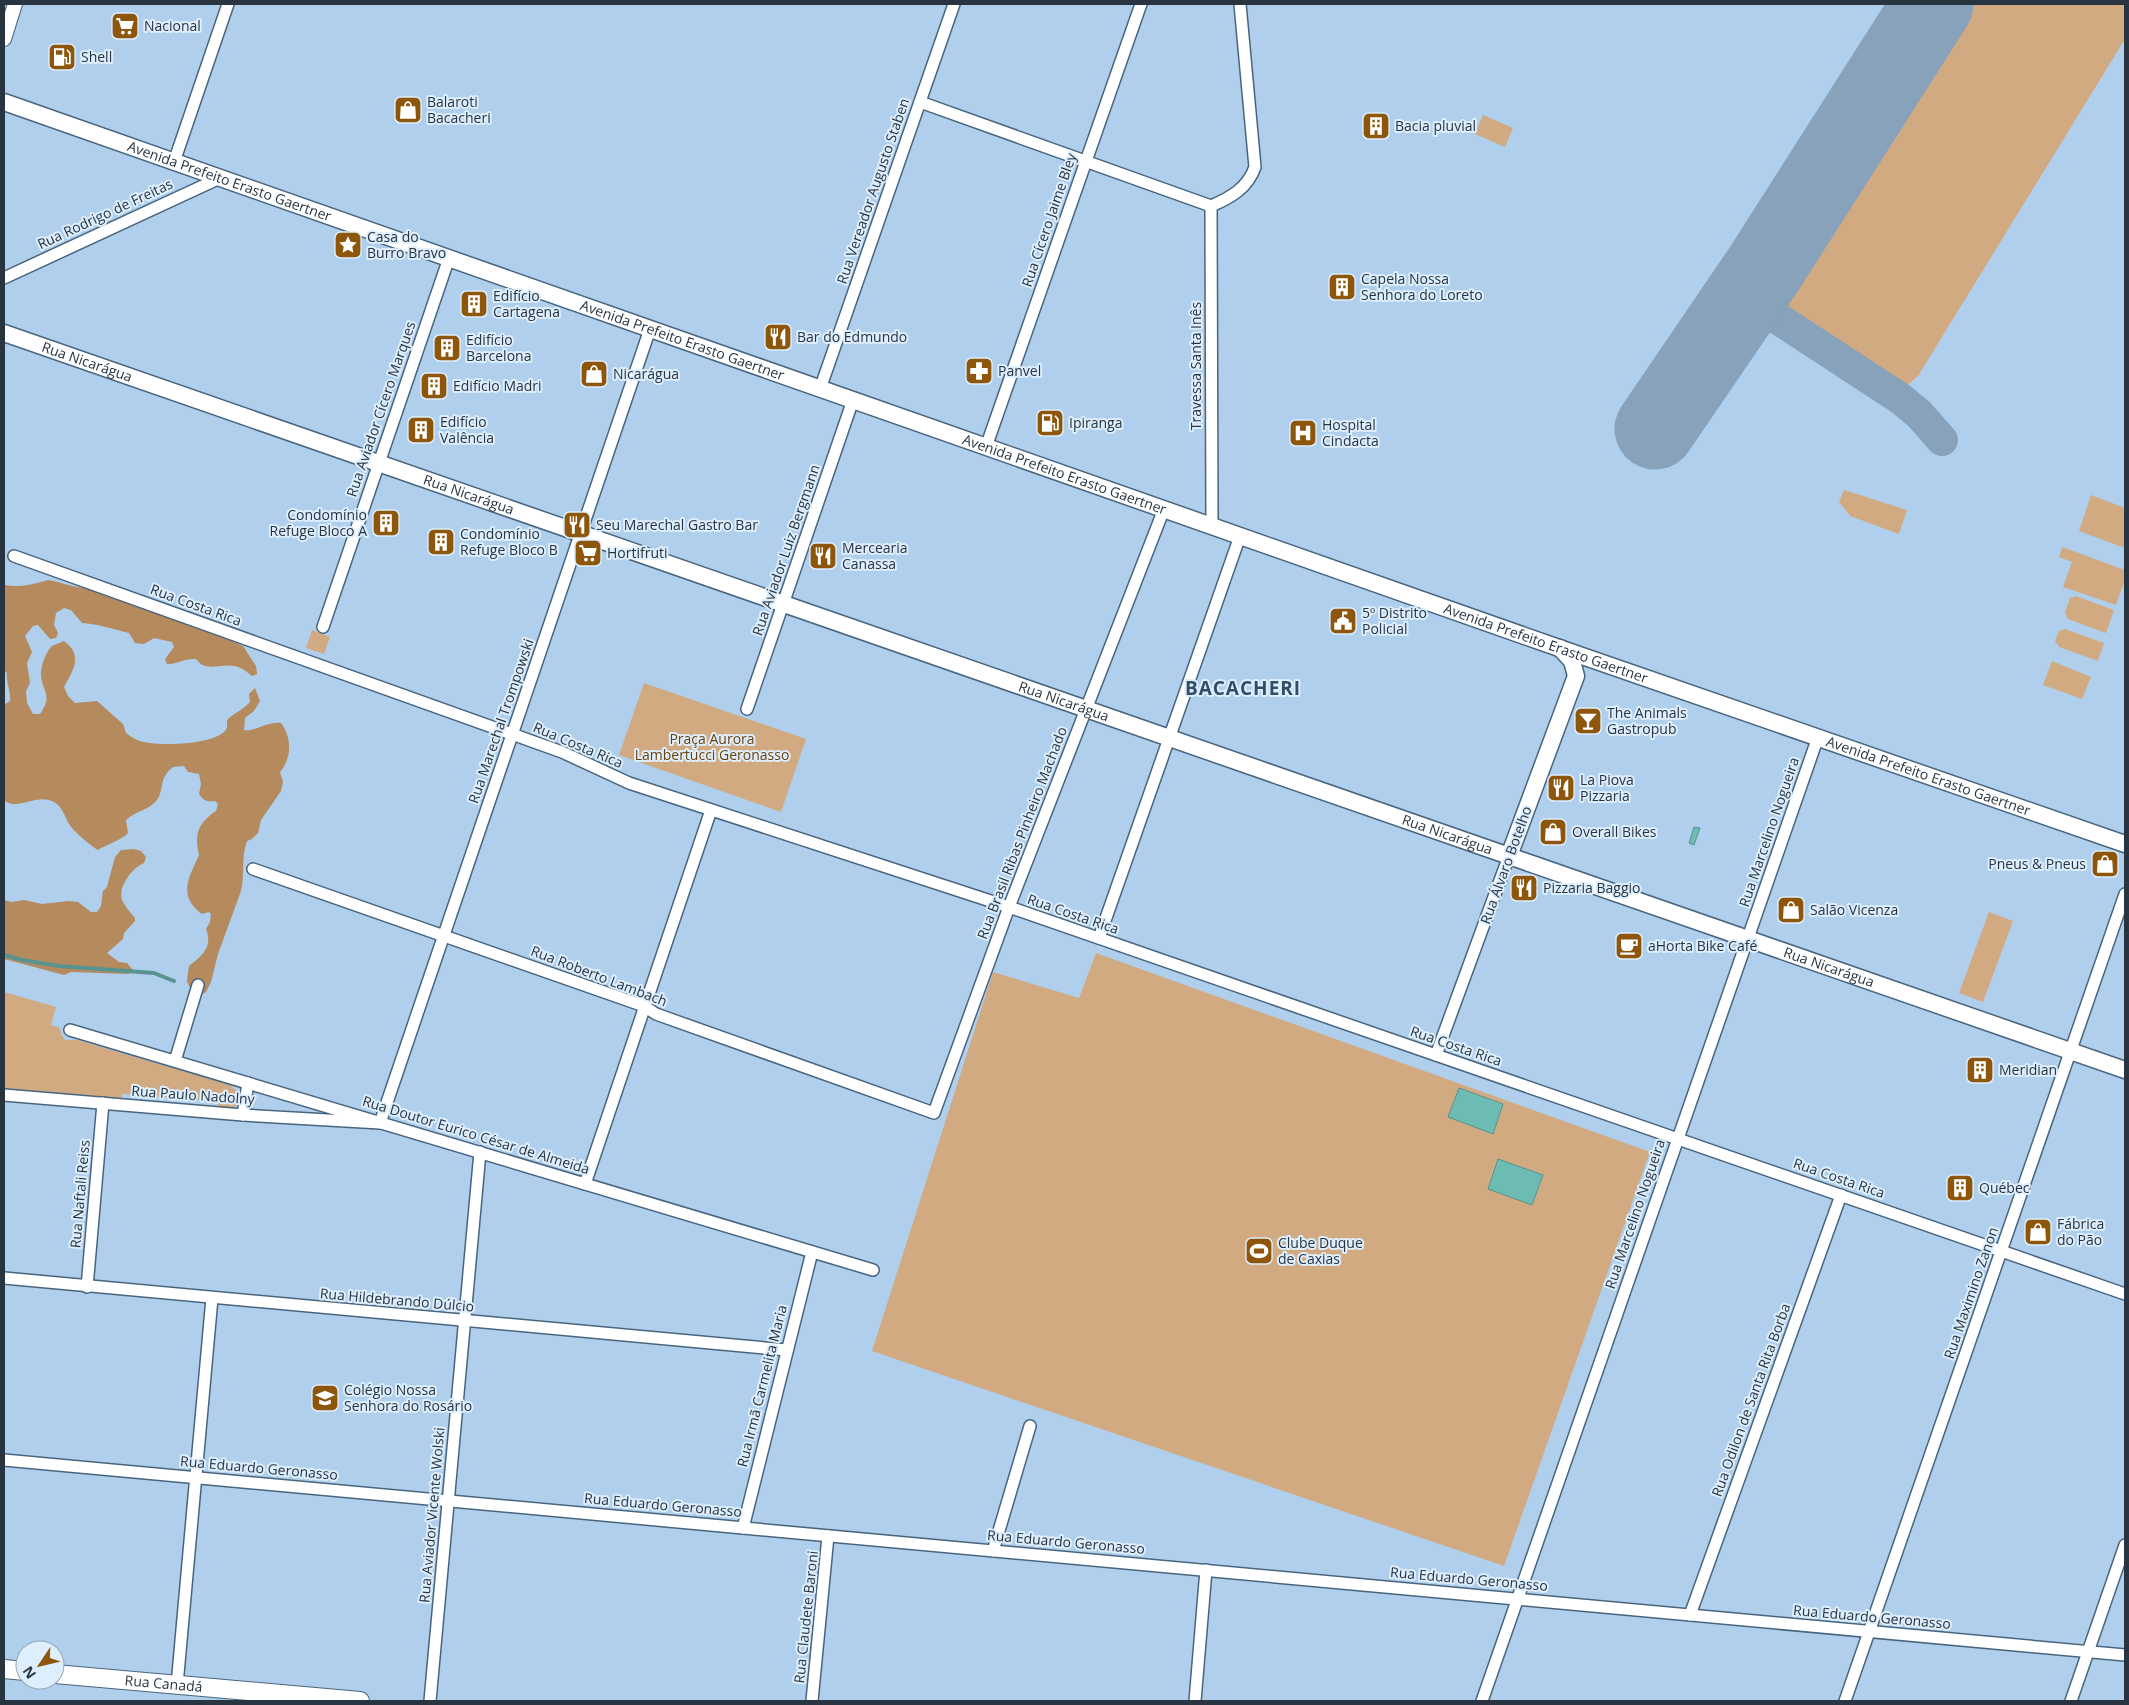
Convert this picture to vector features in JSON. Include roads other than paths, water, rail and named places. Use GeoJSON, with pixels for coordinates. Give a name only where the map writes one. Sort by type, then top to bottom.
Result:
{"type":"FeatureCollection","features":[{"type":"Feature","properties":{"kind":"main road","name":"Avenida Prefeito Erasto Gaertner"},"geometry":{"type":"LineString","coordinates":[[4,102],[1559,648],[2125,844]]}},
{"type":"Feature","properties":{"kind":"main road","name":"Rua Nicarágua"},"geometry":{"type":"LineString","coordinates":[[4,333],[2125,1070]]}},
{"type":"Feature","properties":{"kind":"main road"},"geometry":{"type":"LineString","coordinates":[[1559,648],[1572,661],[1576,676],[1590,667],[1606,664]]}},
{"type":"Feature","properties":{"kind":"main road","name":"Rua Álvaro Botelho"},"geometry":{"type":"LineString","coordinates":[[1510,856],[1576,676]]}},
{"type":"Feature","properties":{"kind":"main road","name":"Rua Canadá"},"geometry":{"type":"LineString","coordinates":[[65,1675],[360,1701]]}},
{"type":"Feature","properties":{"kind":"street"},"geometry":{"type":"LineString","coordinates":[[4,39],[15,4]]}},
{"type":"Feature","properties":{"kind":"street"},"geometry":{"type":"LineString","coordinates":[[174,162],[228,4]]}},
{"type":"Feature","properties":{"kind":"street","name":"Rua Vereador Augusto Staben"},"geometry":{"type":"LineString","coordinates":[[820,389],[954,4]]}},
{"type":"Feature","properties":{"kind":"street","name":"Rua Cícero Jaime Bley"},"geometry":{"type":"LineString","coordinates":[[986,447],[1141,4]]}},
{"type":"Feature","properties":{"kind":"street"},"geometry":{"type":"LineString","coordinates":[[920,102],[1211,206],[1225,200],[1241,188],[1252,175],[1255,167],[1240,4]]}},
{"type":"Feature","properties":{"kind":"street","name":"Rua Rodrigo de Freitas"},"geometry":{"type":"LineString","coordinates":[[4,278],[220,178]]}},
{"type":"Feature","properties":{"kind":"street","name":"Travessa Santa Inês"},"geometry":{"type":"LineString","coordinates":[[1211,206],[1212,526]]}},
{"type":"Feature","properties":{"kind":"street","name":"Rua Aviador Cícero Marques"},"geometry":{"type":"LineString","coordinates":[[323,627],[449,258]]}},
{"type":"Feature","properties":{"kind":"street","name":"Rua Marechal Trompowski"},"geometry":{"type":"LineString","coordinates":[[380,1123],[650,329]]}},
{"type":"Feature","properties":{"kind":"street","name":"Rua Aviador Luiz Bergmann"},"geometry":{"type":"LineString","coordinates":[[747,709],[853,400]]}},
{"type":"Feature","properties":{"kind":"street","name":"Rua Brasil Ribas Pinheiro Machado"},"geometry":{"type":"LineString","coordinates":[[934,1113],[1009,907],[1164,509]]}},
{"type":"Feature","properties":{"kind":"street"},"geometry":{"type":"LineString","coordinates":[[1099,938],[1240,536]]}},
{"type":"Feature","properties":{"kind":"street","name":"Rua Costa Rica"},"geometry":{"type":"LineString","coordinates":[[14,556],[568,754],[630,783],[1009,907],[2125,1294]]}},
{"type":"Feature","properties":{"kind":"street","name":"Rua Marcelino Nogueira"},"geometry":{"type":"LineString","coordinates":[[1482,1701],[1818,737]]}},
{"type":"Feature","properties":{"kind":"street"},"geometry":{"type":"LineString","coordinates":[[585,1184],[711,810]]}},
{"type":"Feature","properties":{"kind":"street","name":"Rua Álvaro Botelho"},"geometry":{"type":"LineString","coordinates":[[1436,1055],[1510,856]]}},
{"type":"Feature","properties":{"kind":"street","name":"Rua Roberto Lambach"},"geometry":{"type":"LineString","coordinates":[[254,869],[644,1006],[656,1014],[934,1113]]}},
{"type":"Feature","properties":{"kind":"street","name":"Rua Maximino Zanon"},"geometry":{"type":"LineString","coordinates":[[1845,1701],[2125,894]]}},
{"type":"Feature","properties":{"kind":"street"},"geometry":{"type":"LineString","coordinates":[[175,1061],[198,985]]}},
{"type":"Feature","properties":{"kind":"street","name":"Rua Doutor Eurico César de Almeida"},"geometry":{"type":"LineString","coordinates":[[70,1030],[873,1270]]}},
{"type":"Feature","properties":{"kind":"street"},"geometry":{"type":"LineString","coordinates":[[243,1115],[248,1083]]}},
{"type":"Feature","properties":{"kind":"street","name":"Rua Paulo Nadolny"},"geometry":{"type":"LineString","coordinates":[[4,1095],[243,1115],[380,1123]]}},
{"type":"Feature","properties":{"kind":"street","name":"Rua Naftali Reiss"},"geometry":{"type":"LineString","coordinates":[[88,1287],[103,1103]]}},
{"type":"Feature","properties":{"kind":"street","name":"Rua Aviador Vicente Wolski"},"geometry":{"type":"LineString","coordinates":[[430,1701],[480,1152]]}},
{"type":"Feature","properties":{"kind":"street","name":"Rua Odilon de Santa Rita Borba"},"geometry":{"type":"LineString","coordinates":[[1690,1615],[1841,1195]]}},
{"type":"Feature","properties":{"kind":"street","name":"Rua Irmã Carmelita Maria"},"geometry":{"type":"LineString","coordinates":[[742,1528],[812,1252]]}},
{"type":"Feature","properties":{"kind":"street","name":"Rua Hildebrando Dúlcio"},"geometry":{"type":"LineString","coordinates":[[4,1278],[787,1350]]}},
{"type":"Feature","properties":{"kind":"street"},"geometry":{"type":"LineString","coordinates":[[177,1685],[212,1298]]}},
{"type":"Feature","properties":{"kind":"street"},"geometry":{"type":"LineString","coordinates":[[993,1551],[1030,1426]]}},
{"type":"Feature","properties":{"kind":"street","name":"Rua Eduardo Geronasso"},"geometry":{"type":"LineString","coordinates":[[4,1460],[2125,1655]]}},
{"type":"Feature","properties":{"kind":"street","name":"Rua Claudete Baroni"},"geometry":{"type":"LineString","coordinates":[[812,1701],[828,1536]]}},
{"type":"Feature","properties":{"kind":"street"},"geometry":{"type":"LineString","coordinates":[[2071,1701],[2125,1545]]}},
{"type":"Feature","properties":{"kind":"street"},"geometry":{"type":"LineString","coordinates":[[1195,1701],[1206,1570]]}},
{"type":"Feature","properties":{"kind":"waterway"},"geometry":{"type":"LineString","coordinates":[[4,955],[59,966],[154,973],[174,981]]}},
{"type":"Feature","properties":{"kind":"place","name":"Nacional"},"geometry":{"type":"Point","coordinates":[125,26]}},
{"type":"Feature","properties":{"kind":"place","name":"Shell"},"geometry":{"type":"Point","coordinates":[62,57]}},
{"type":"Feature","properties":{"kind":"place","name":"Balaroti Bacacheri"},"geometry":{"type":"Point","coordinates":[408,110]}},
{"type":"Feature","properties":{"kind":"place","name":"Bacia pluvial"},"geometry":{"type":"Point","coordinates":[1376,126]}},
{"type":"Feature","properties":{"kind":"place","name":"Casa do Burro Bravo"},"geometry":{"type":"Point","coordinates":[348,245]}},
{"type":"Feature","properties":{"kind":"place","name":"Capela Nossa Senhora do Loreto"},"geometry":{"type":"Point","coordinates":[1342,287]}},
{"type":"Feature","properties":{"kind":"place","name":"Edifício Cartagena"},"geometry":{"type":"Point","coordinates":[474,304]}},
{"type":"Feature","properties":{"kind":"place","name":"Bar do Edmundo"},"geometry":{"type":"Point","coordinates":[778,337]}},
{"type":"Feature","properties":{"kind":"place","name":"Edifício Barcelona"},"geometry":{"type":"Point","coordinates":[447,348]}},
{"type":"Feature","properties":{"kind":"place","name":"Panvel"},"geometry":{"type":"Point","coordinates":[979,371]}},
{"type":"Feature","properties":{"kind":"place","name":"Nicarágua"},"geometry":{"type":"Point","coordinates":[594,374]}},
{"type":"Feature","properties":{"kind":"place","name":"Edifício Madri"},"geometry":{"type":"Point","coordinates":[434,386]}},
{"type":"Feature","properties":{"kind":"place","name":"Ipiranga"},"geometry":{"type":"Point","coordinates":[1050,423]}},
{"type":"Feature","properties":{"kind":"place","name":"Edifício Valência"},"geometry":{"type":"Point","coordinates":[421,430]}},
{"type":"Feature","properties":{"kind":"place","name":"Hospital Cindacta"},"geometry":{"type":"Point","coordinates":[1303,433]}},
{"type":"Feature","properties":{"kind":"place","name":"Condomínio Refuge Bloco A"},"geometry":{"type":"Point","coordinates":[386,523]}},
{"type":"Feature","properties":{"kind":"place","name":"Seu Marechal Gastro Bar"},"geometry":{"type":"Point","coordinates":[577,525]}},
{"type":"Feature","properties":{"kind":"place","name":"Condomínio Refuge Bloco B"},"geometry":{"type":"Point","coordinates":[441,542]}},
{"type":"Feature","properties":{"kind":"place","name":"Hortifruti"},"geometry":{"type":"Point","coordinates":[588,553]}},
{"type":"Feature","properties":{"kind":"place","name":"Mercearia Canassa"},"geometry":{"type":"Point","coordinates":[823,556]}},
{"type":"Feature","properties":{"kind":"place","name":"5º Distrito Policial"},"geometry":{"type":"Point","coordinates":[1343,621]}},
{"type":"Feature","properties":{"kind":"place","name":"The Animals Gastropub"},"geometry":{"type":"Point","coordinates":[1588,721]}},
{"type":"Feature","properties":{"kind":"place","name":"La Piova Pizzaria"},"geometry":{"type":"Point","coordinates":[1561,788]}},
{"type":"Feature","properties":{"kind":"place","name":"Overall Bikes"},"geometry":{"type":"Point","coordinates":[1553,832]}},
{"type":"Feature","properties":{"kind":"place","name":"Pneus & Pneus"},"geometry":{"type":"Point","coordinates":[2105,864]}},
{"type":"Feature","properties":{"kind":"place","name":"Pizzaria Baggio"},"geometry":{"type":"Point","coordinates":[1524,888]}},
{"type":"Feature","properties":{"kind":"place","name":"Salão Vicenza"},"geometry":{"type":"Point","coordinates":[1791,910]}},
{"type":"Feature","properties":{"kind":"place","name":"aHorta Bike Café"},"geometry":{"type":"Point","coordinates":[1629,946]}},
{"type":"Feature","properties":{"kind":"place","name":"Meridian"},"geometry":{"type":"Point","coordinates":[1980,1070]}},
{"type":"Feature","properties":{"kind":"place","name":"Québec"},"geometry":{"type":"Point","coordinates":[1960,1188]}},
{"type":"Feature","properties":{"kind":"place","name":"Fábrica do Pão"},"geometry":{"type":"Point","coordinates":[2038,1232]}},
{"type":"Feature","properties":{"kind":"place","name":"Clube Duque de Caxias"},"geometry":{"type":"Point","coordinates":[1259,1251]}},
{"type":"Feature","properties":{"kind":"place","name":"Colégio Nossa Senhora do Rosário"},"geometry":{"type":"Point","coordinates":[325,1398]}},
{"type":"Feature","properties":{"kind":"district","name":"BACACHERI"},"geometry":{"type":"Point","coordinates":[1243,688]}},
{"type":"Feature","properties":{"kind":"park label","name":"Praça Aurora Lambertucci Geronasso"},"geometry":{"type":"Point","coordinates":[712,748]}}]}
